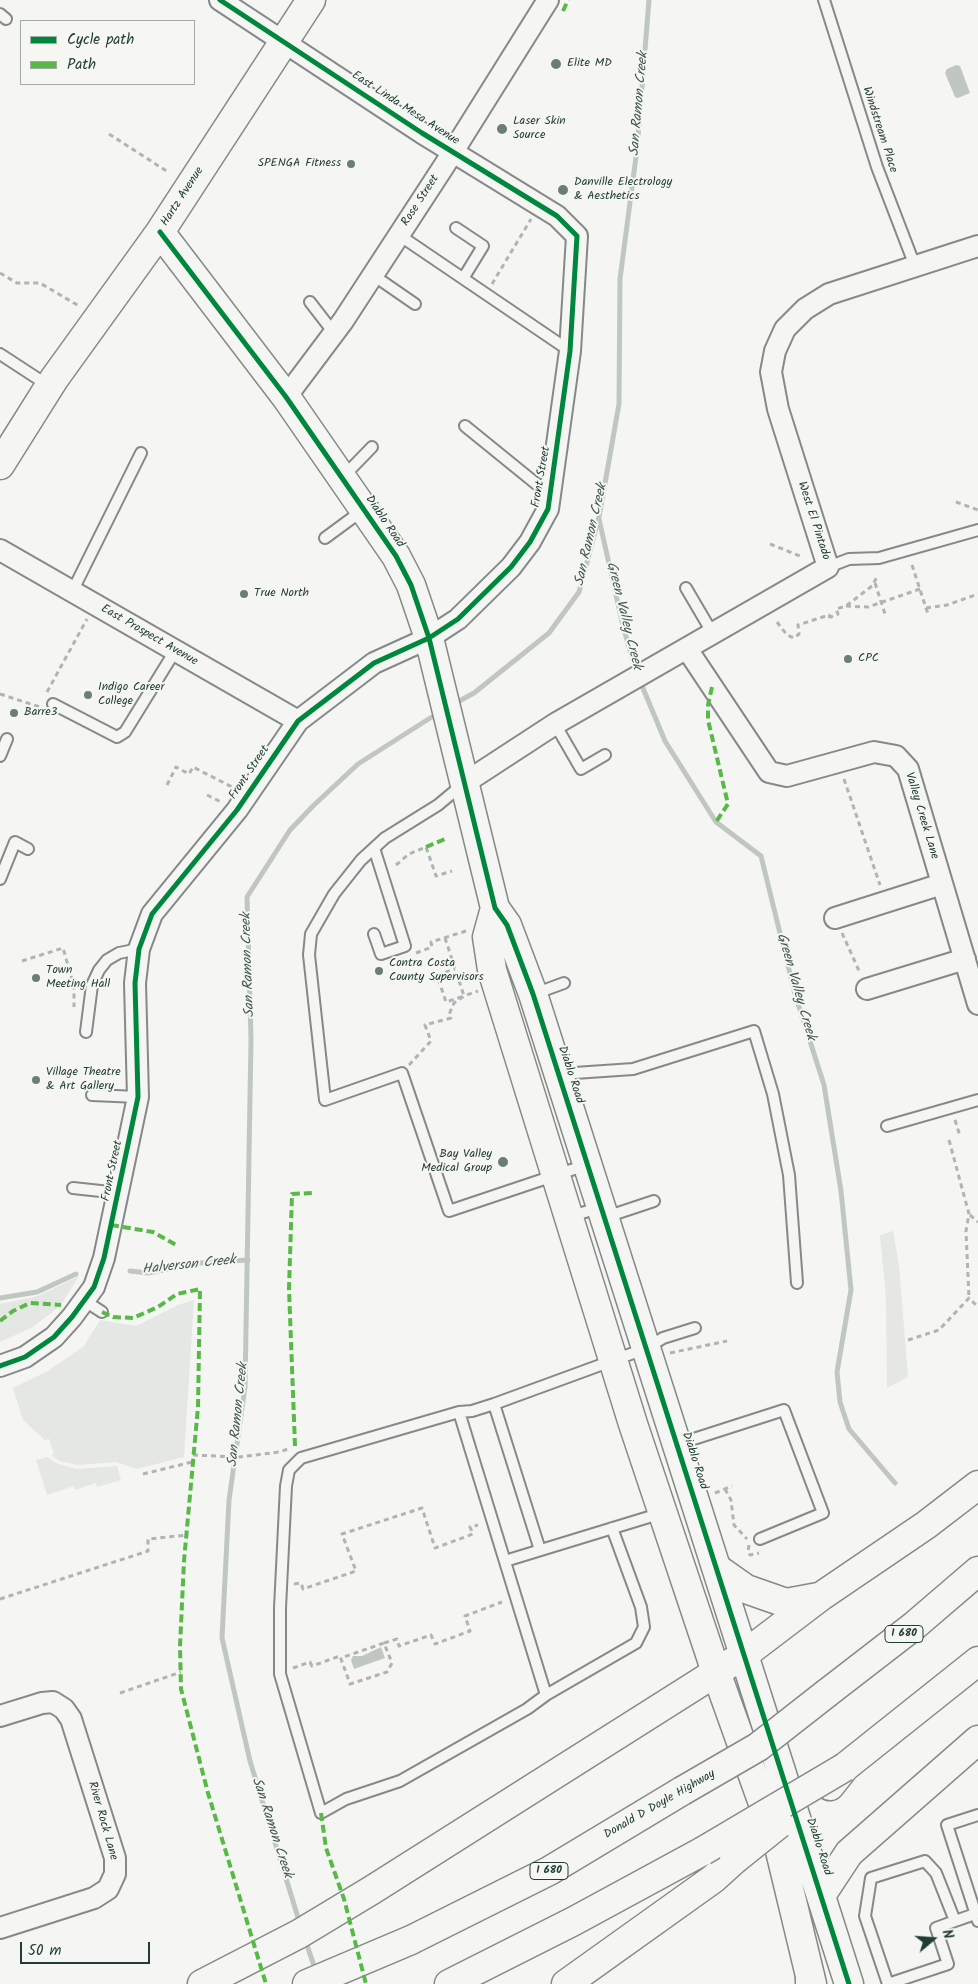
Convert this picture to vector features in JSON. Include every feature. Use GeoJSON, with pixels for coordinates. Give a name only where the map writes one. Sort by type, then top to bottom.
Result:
{"type":"FeatureCollection","features":[{"type":"Feature","properties":{"kind":"main road","name":"Hartz Avenue"},"geometry":{"type":"LineString","coordinates":[[0,465],[50,387],[160,232],[311,0]]}},
{"type":"Feature","properties":{"kind":"main road","name":"Diablo Road"},"geometry":{"type":"LineString","coordinates":[[160,232],[286,398],[364,509],[403,570],[429,638],[494,908],[507,925],[533,994],[603,1212],[655,1351],[678,1444],[849,1984]]}},
{"type":"Feature","properties":{"kind":"main road","name":"Diablo Road"},"geometry":{"type":"LineString","coordinates":[[494,908],[487,937],[492,970],[612,1359],[716,1672],[780,1851],[811,1982]]}},
{"type":"Feature","properties":{"kind":"main road"},"geometry":{"type":"LineString","coordinates":[[202,1984],[232,1970],[372,1890],[745,1654],[820,1597],[926,1524],[978,1485]]}},
{"type":"Feature","properties":{"kind":"main road"},"geometry":{"type":"LineString","coordinates":[[718,1570],[746,1589],[786,1603],[820,1597]]}},
{"type":"Feature","properties":{"kind":"main road","name":"Donald D Doyle Highway"},"geometry":{"type":"LineString","coordinates":[[307,1984],[411,1940],[549,1871],[758,1747],[915,1625],[978,1571]]}},
{"type":"Feature","properties":{"kind":"main road"},"geometry":{"type":"LineString","coordinates":[[449,1984],[574,1921],[703,1851],[845,1767],[978,1661]]}},
{"type":"Feature","properties":{"kind":"main road"},"geometry":{"type":"LineString","coordinates":[[822,1894],[849,1853],[978,1740]]}},
{"type":"Feature","properties":{"kind":"main road"},"geometry":{"type":"LineString","coordinates":[[566,1984],[713,1878],[769,1831],[828,1790],[845,1767]]}},
{"type":"Feature","properties":{"kind":"street","name":"East Linda Mesa Avenue"},"geometry":{"type":"LineString","coordinates":[[220,0],[453,152],[557,216],[577,236]]}},
{"type":"Feature","properties":{"kind":"street","name":"Rose Street"},"geometry":{"type":"LineString","coordinates":[[286,398],[334,333],[373,275],[548,0]]}},
{"type":"Feature","properties":{"kind":"street","name":"Front Street"},"geometry":{"type":"LineString","coordinates":[[0,1366],[25,1357],[54,1337],[85,1301],[94,1287],[104,1258],[138,1096],[135,983],[139,949],[152,914],[237,810],[298,721],[374,663],[429,638],[458,619],[487,593],[511,567],[530,542],[548,509],[570,351],[577,236]]}},
{"type":"Feature","properties":{"kind":"street","name":"West El Pintado"},"geometry":{"type":"LineString","coordinates":[[463,784],[555,724],[828,567],[778,409],[771,372],[775,351],[785,329],[805,309],[829,294],[978,246]]}},
{"type":"Feature","properties":{"kind":"street","name":"East Prospect Avenue"},"geometry":{"type":"LineString","coordinates":[[0,550],[298,721]]}},
{"type":"Feature","properties":{"kind":"street","name":"Valley Creek Lane"},"geometry":{"type":"LineString","coordinates":[[681,653],[769,772],[788,776],[874,752],[896,756],[908,769],[978,1004]]}},
{"type":"Feature","properties":{"kind":"street"},"geometry":{"type":"LineString","coordinates":[[835,918],[942,884]]}},
{"type":"Feature","properties":{"kind":"street"},"geometry":{"type":"LineString","coordinates":[[868,989],[965,959]]}},
{"type":"Feature","properties":{"kind":"street","name":"River Rock Lane"},"geometry":{"type":"LineString","coordinates":[[0,1716],[42,1703],[53,1702],[64,1709],[71,1719],[115,1858],[115,1874],[108,1889],[94,1898],[0,1928]]}},
{"type":"Feature","properties":{"kind":"lane","name":"Windstream Place"},"geometry":{"type":"LineString","coordinates":[[824,0],[877,167],[916,266]]}},
{"type":"Feature","properties":{"kind":"lane"},"geometry":{"type":"LineString","coordinates":[[456,228],[483,246],[464,277]]}},
{"type":"Feature","properties":{"kind":"lane"},"geometry":{"type":"LineString","coordinates":[[399,235],[464,277],[570,351]]}},
{"type":"Feature","properties":{"kind":"lane"},"geometry":{"type":"LineString","coordinates":[[373,275],[414,304]]}},
{"type":"Feature","properties":{"kind":"lane"},"geometry":{"type":"LineString","coordinates":[[310,302],[334,333]]}},
{"type":"Feature","properties":{"kind":"lane"},"geometry":{"type":"LineString","coordinates":[[0,354],[50,387]]}},
{"type":"Feature","properties":{"kind":"lane"},"geometry":{"type":"LineString","coordinates":[[466,426],[550,495]]}},
{"type":"Feature","properties":{"kind":"lane"},"geometry":{"type":"LineString","coordinates":[[342,478],[372,446]]}},
{"type":"Feature","properties":{"kind":"lane"},"geometry":{"type":"LineString","coordinates":[[72,592],[141,453]]}},
{"type":"Feature","properties":{"kind":"lane"},"geometry":{"type":"LineString","coordinates":[[325,538],[364,509]]}},
{"type":"Feature","properties":{"kind":"lane"},"geometry":{"type":"LineString","coordinates":[[828,567],[849,559],[879,558],[978,530]]}},
{"type":"Feature","properties":{"kind":"lane"},"geometry":{"type":"LineString","coordinates":[[686,588],[713,634]]}},
{"type":"Feature","properties":{"kind":"lane"},"geometry":{"type":"LineString","coordinates":[[53,704],[117,736],[125,732],[176,651]]}},
{"type":"Feature","properties":{"kind":"lane"},"geometry":{"type":"LineString","coordinates":[[555,724],[581,769],[605,756]]}},
{"type":"Feature","properties":{"kind":"lane"},"geometry":{"type":"LineString","coordinates":[[0,756],[7,740]]}},
{"type":"Feature","properties":{"kind":"lane"},"geometry":{"type":"LineString","coordinates":[[463,784],[438,806],[385,838],[361,860],[334,894],[311,934],[309,955],[326,1100],[402,1073],[449,1211],[588,1164]]}},
{"type":"Feature","properties":{"kind":"lane"},"geometry":{"type":"LineString","coordinates":[[0,879],[15,842],[28,849]]}},
{"type":"Feature","properties":{"kind":"lane"},"geometry":{"type":"LineString","coordinates":[[374,848],[405,946],[381,954],[374,934]]}},
{"type":"Feature","properties":{"kind":"lane"},"geometry":{"type":"LineString","coordinates":[[86,1032],[92,985],[99,970],[113,956],[139,949]]}},
{"type":"Feature","properties":{"kind":"lane"},"geometry":{"type":"LineString","coordinates":[[533,994],[564,984]]}},
{"type":"Feature","properties":{"kind":"lane"},"geometry":{"type":"LineString","coordinates":[[559,1074],[633,1069],[754,1031],[773,1094],[790,1175],[798,1283]]}},
{"type":"Feature","properties":{"kind":"lane"},"geometry":{"type":"LineString","coordinates":[[92,1094],[138,1096]]}},
{"type":"Feature","properties":{"kind":"lane"},"geometry":{"type":"LineString","coordinates":[[887,1126],[978,1100]]}},
{"type":"Feature","properties":{"kind":"lane"},"geometry":{"type":"LineString","coordinates":[[73,1188],[119,1193]]}},
{"type":"Feature","properties":{"kind":"lane"},"geometry":{"type":"LineString","coordinates":[[568,1218],[654,1201]]}},
{"type":"Feature","properties":{"kind":"lane"},"geometry":{"type":"LineString","coordinates":[[85,1301],[102,1312]]}},
{"type":"Feature","properties":{"kind":"lane"},"geometry":{"type":"LineString","coordinates":[[612,1528],[641,1607],[644,1627],[636,1643],[546,1694],[527,1709],[400,1781],[346,1799],[321,1813],[280,1674],[280,1608],[286,1486],[289,1470],[301,1458],[459,1412],[472,1411],[494,1404],[612,1359],[655,1351],[663,1338],[695,1328]]}},
{"type":"Feature","properties":{"kind":"lane"},"geometry":{"type":"LineString","coordinates":[[494,1404],[540,1550]]}},
{"type":"Feature","properties":{"kind":"lane"},"geometry":{"type":"LineString","coordinates":[[678,1444],[784,1410],[823,1513],[760,1539]]}},
{"type":"Feature","properties":{"kind":"lane"},"geometry":{"type":"LineString","coordinates":[[459,1412],[546,1694]]}},
{"type":"Feature","properties":{"kind":"lane"},"geometry":{"type":"LineString","coordinates":[[505,1560],[663,1513]]}},
{"type":"Feature","properties":{"kind":"lane"},"geometry":{"type":"LineString","coordinates":[[956,1922],[936,1873],[925,1861],[871,1878],[865,1916],[887,1984],[948,1964],[936,1928],[977,1916],[947,1826],[978,1815]]}},
{"type":"Feature","properties":{"kind":"path"},"geometry":{"type":"LineString","coordinates":[[109,134],[168,172]]}},
{"type":"Feature","properties":{"kind":"path"},"geometry":{"type":"LineString","coordinates":[[486,292],[540,205]]}},
{"type":"Feature","properties":{"kind":"path"},"geometry":{"type":"LineString","coordinates":[[0,273],[17,283],[40,283],[78,306]]}},
{"type":"Feature","properties":{"kind":"path"},"geometry":{"type":"LineString","coordinates":[[956,502],[978,510]]}},
{"type":"Feature","properties":{"kind":"path"},"geometry":{"type":"LineString","coordinates":[[770,544],[800,556]]}},
{"type":"Feature","properties":{"kind":"path"},"geometry":{"type":"LineString","coordinates":[[912,565],[928,614]]}},
{"type":"Feature","properties":{"kind":"path"},"geometry":{"type":"LineString","coordinates":[[846,606],[875,582],[878,576]]}},
{"type":"Feature","properties":{"kind":"path"},"geometry":{"type":"LineString","coordinates":[[875,582],[885,614]]}},
{"type":"Feature","properties":{"kind":"path"},"geometry":{"type":"LineString","coordinates":[[777,622],[787,635],[794,638],[799,634],[798,624],[831,617],[838,614],[836,609],[846,606],[868,607],[920,589]]}},
{"type":"Feature","properties":{"kind":"path"},"geometry":{"type":"LineString","coordinates":[[926,608],[947,604],[978,594]]}},
{"type":"Feature","properties":{"kind":"path"},"geometry":{"type":"LineString","coordinates":[[0,694],[40,707],[95,605]]}},
{"type":"Feature","properties":{"kind":"path"},"geometry":{"type":"LineString","coordinates":[[46,693],[53,704]]}},
{"type":"Feature","properties":{"kind":"path"},"geometry":{"type":"LineString","coordinates":[[839,762],[886,902]]}},
{"type":"Feature","properties":{"kind":"path"},"geometry":{"type":"LineString","coordinates":[[167,785],[176,767],[189,774],[193,767],[235,788]]}},
{"type":"Feature","properties":{"kind":"path"},"geometry":{"type":"LineString","coordinates":[[207,795],[224,804]]}},
{"type":"Feature","properties":{"kind":"path"},"geometry":{"type":"LineString","coordinates":[[396,865],[409,854],[426,847],[436,876],[452,871]]}},
{"type":"Feature","properties":{"kind":"path"},"geometry":{"type":"LineString","coordinates":[[835,918],[868,989]]}},
{"type":"Feature","properties":{"kind":"path"},"geometry":{"type":"LineString","coordinates":[[408,955],[432,947],[431,942],[466,931]]}},
{"type":"Feature","properties":{"kind":"path"},"geometry":{"type":"LineString","coordinates":[[445,938],[464,996]]}},
{"type":"Feature","properties":{"kind":"path"},"geometry":{"type":"LineString","coordinates":[[22,961],[63,948],[74,986],[75,1015]]}},
{"type":"Feature","properties":{"kind":"path"},"geometry":{"type":"LineString","coordinates":[[455,969],[437,975],[446,1002],[481,990]]}},
{"type":"Feature","properties":{"kind":"path"},"geometry":{"type":"LineString","coordinates":[[402,1073],[431,1041],[425,1025],[451,1018],[450,1012],[454,1003],[464,996]]}},
{"type":"Feature","properties":{"kind":"path"},"geometry":{"type":"LineString","coordinates":[[949,1140],[969,1214],[966,1232],[969,1298],[978,1307]]}},
{"type":"Feature","properties":{"kind":"path"},"geometry":{"type":"LineString","coordinates":[[969,1214],[978,1222]]}},
{"type":"Feature","properties":{"kind":"path"},"geometry":{"type":"LineString","coordinates":[[908,1340],[939,1330],[969,1298]]}},
{"type":"Feature","properties":{"kind":"path"},"geometry":{"type":"LineString","coordinates":[[655,1351],[727,1341]]}},
{"type":"Feature","properties":{"kind":"path"},"geometry":{"type":"LineString","coordinates":[[195,1455],[239,1457],[279,1452],[295,1446]]}},
{"type":"Feature","properties":{"kind":"path"},"geometry":{"type":"LineString","coordinates":[[143,1474],[192,1462]]}},
{"type":"Feature","properties":{"kind":"path"},"geometry":{"type":"LineString","coordinates":[[714,1494],[732,1486]]}},
{"type":"Feature","properties":{"kind":"path"},"geometry":{"type":"LineString","coordinates":[[725,1489],[731,1500],[734,1525],[747,1539],[750,1555],[762,1550],[764,1546],[760,1539]]}},
{"type":"Feature","properties":{"kind":"path"},"geometry":{"type":"LineString","coordinates":[[293,1593],[293,1584],[302,1583],[303,1589],[356,1571],[342,1534],[422,1508],[435,1548],[473,1534],[470,1528],[478,1525]]}},
{"type":"Feature","properties":{"kind":"path"},"geometry":{"type":"LineString","coordinates":[[0,1599],[148,1551],[148,1539],[187,1535]]}},
{"type":"Feature","properties":{"kind":"path"},"geometry":{"type":"LineString","coordinates":[[286,1671],[310,1662],[312,1666],[340,1656],[341,1658],[397,1639],[399,1646],[431,1634],[434,1644],[470,1631],[464,1616],[502,1602]]}},
{"type":"Feature","properties":{"kind":"path"},"geometry":{"type":"LineString","coordinates":[[341,1658],[350,1684],[387,1672],[392,1663],[384,1643]]}},
{"type":"Feature","properties":{"kind":"path"},"geometry":{"type":"LineString","coordinates":[[120,1693],[181,1672]]}},
{"type":"Feature","properties":{"kind":"shaded area"},"geometry":{"type":"Polygon","coordinates":[[[956,65],[960,66],[970,93],[958,98],[955,97],[945,73],[947,69],[956,65]]]}},
{"type":"Feature","properties":{"kind":"shaded area"},"geometry":{"type":"Polygon","coordinates":[[[893,1231],[899,1266],[908,1377],[887,1388],[886,1297],[880,1235],[893,1231]]]}},
{"type":"Feature","properties":{"kind":"shaded area"},"geometry":{"type":"Polygon","coordinates":[[[79,1276],[61,1305],[33,1327],[0,1342],[0,1304],[38,1296],[79,1276]]]}},
{"type":"Feature","properties":{"kind":"shaded area"},"geometry":{"type":"Polygon","coordinates":[[[194,1300],[184,1457],[137,1469],[116,1462],[77,1465],[60,1461],[51,1455],[54,1454],[49,1439],[45,1440],[23,1420],[13,1388],[48,1371],[84,1346],[100,1320],[136,1326],[178,1305],[194,1300]]]}},
{"type":"Feature","properties":{"kind":"shaded area"},"geometry":{"type":"Polygon","coordinates":[[[47,1457],[56,1463],[76,1469],[117,1466],[121,1480],[97,1487],[96,1483],[75,1490],[74,1486],[47,1495],[36,1460],[47,1457]]]}},
{"type":"Feature","properties":{"kind":"shaded area"},"geometry":{"type":"Polygon","coordinates":[[[381,1647],[385,1658],[354,1669],[351,1660],[353,1656],[362,1656],[381,1647]]]}},
{"type":"Feature","properties":{"kind":"waterway","name":"San Ramon Creek"},"geometry":{"type":"LineString","coordinates":[[454,704],[474,693],[549,633],[579,592],[599,517],[619,404],[620,279],[637,149],[649,0]]}},
{"type":"Feature","properties":{"kind":"waterway","name":"Green Valley Creek"},"geometry":{"type":"LineString","coordinates":[[599,519],[623,626],[636,671]]}},
{"type":"Feature","properties":{"kind":"waterway","name":"Green Valley Creek"},"geometry":{"type":"LineString","coordinates":[[640,681],[665,741],[716,822],[761,856],[795,994],[824,1085],[841,1191],[851,1290],[837,1372],[840,1402],[849,1429],[895,1483]]}},
{"type":"Feature","properties":{"kind":"waterway","name":"San Ramon Creek"},"geometry":{"type":"LineString","coordinates":[[300,1924],[250,1761],[222,1638],[229,1500],[245,1387],[251,1039],[247,897],[290,830],[314,805],[358,764],[438,713]]}},
{"type":"Feature","properties":{"kind":"waterway","name":"Halverson Creek"},"geometry":{"type":"LineString","coordinates":[[130,1271],[148,1273],[199,1263],[248,1260]]}},
{"type":"Feature","properties":{"kind":"waterway","name":"Halverson Creek"},"geometry":{"type":"LineString","coordinates":[[0,1298],[37,1292],[76,1274]]}},
{"type":"Feature","properties":{"kind":"waterway","name":"San Ramon Creek"},"geometry":{"type":"LineString","coordinates":[[305,1939],[316,1972]]}},
{"type":"Feature","properties":{"kind":"marked path"},"geometry":{"type":"LineString","coordinates":[[563,11],[568,0]]}},
{"type":"Feature","properties":{"kind":"marked path"},"geometry":{"type":"LineString","coordinates":[[712,687],[708,705],[708,720],[728,804],[716,822]]}},
{"type":"Feature","properties":{"kind":"marked path"},"geometry":{"type":"LineString","coordinates":[[426,847],[445,839]]}},
{"type":"Feature","properties":{"kind":"marked path"},"geometry":{"type":"LineString","coordinates":[[295,1446],[289,1289],[292,1194],[312,1193]]}},
{"type":"Feature","properties":{"kind":"marked path"},"geometry":{"type":"LineString","coordinates":[[111,1225],[153,1232],[178,1246]]}},
{"type":"Feature","properties":{"kind":"marked path"},"geometry":{"type":"LineString","coordinates":[[102,1312],[113,1317],[133,1318],[158,1307],[177,1294],[200,1289],[198,1407],[184,1561],[180,1646],[181,1689],[208,1793],[266,1984]]}},
{"type":"Feature","properties":{"kind":"marked path"},"geometry":{"type":"LineString","coordinates":[[0,1321],[13,1311],[30,1303],[61,1305]]}},
{"type":"Feature","properties":{"kind":"marked path"},"geometry":{"type":"LineString","coordinates":[[321,1813],[326,1848],[344,1899],[366,1984]]}},
{"type":"Feature","properties":{"kind":"cycle path"},"geometry":{"type":"LineString","coordinates":[[0,1366],[25,1357],[54,1337],[72,1317],[94,1287],[104,1258],[138,1097],[135,983],[139,949],[152,914],[237,810],[298,721],[374,663],[429,638],[458,619],[511,567],[530,542],[548,509],[570,351],[577,236],[557,216],[422,133],[220,0]]}},
{"type":"Feature","properties":{"kind":"cycle path"},"geometry":{"type":"LineString","coordinates":[[160,232],[286,397],[396,556],[411,585],[429,638],[495,908],[507,925],[533,994],[849,1984]]}},
{"type":"Feature","properties":{"kind":"place","name":"Elite MD"},"geometry":{"type":"Point","coordinates":[556,64]}},
{"type":"Feature","properties":{"kind":"place","name":"Laser Skin Source"},"geometry":{"type":"Point","coordinates":[502,129]}},
{"type":"Feature","properties":{"kind":"place","name":"SPENGA Fitness"},"geometry":{"type":"Point","coordinates":[351,164]}},
{"type":"Feature","properties":{"kind":"place","name":"Danville Electrology & Aesthetics"},"geometry":{"type":"Point","coordinates":[563,190]}},
{"type":"Feature","properties":{"kind":"place","name":"True North"},"geometry":{"type":"Point","coordinates":[244,594]}},
{"type":"Feature","properties":{"kind":"place","name":"CPC"},"geometry":{"type":"Point","coordinates":[848,659]}},
{"type":"Feature","properties":{"kind":"place","name":"Indigo Career College"},"geometry":{"type":"Point","coordinates":[88,695]}},
{"type":"Feature","properties":{"kind":"place","name":"Barre3"},"geometry":{"type":"Point","coordinates":[14,713]}},
{"type":"Feature","properties":{"kind":"place","name":"Contra Costa County Supervisors"},"geometry":{"type":"Point","coordinates":[379,971]}},
{"type":"Feature","properties":{"kind":"place","name":"Town Meeting Hall"},"geometry":{"type":"Point","coordinates":[36,978]}},
{"type":"Feature","properties":{"kind":"place","name":"Village Theatre & Art Gallery"},"geometry":{"type":"Point","coordinates":[36,1080]}},
{"type":"Feature","properties":{"kind":"place","name":"Bay Valley Medical Group"},"geometry":{"type":"Point","coordinates":[503,1162]}}]}
